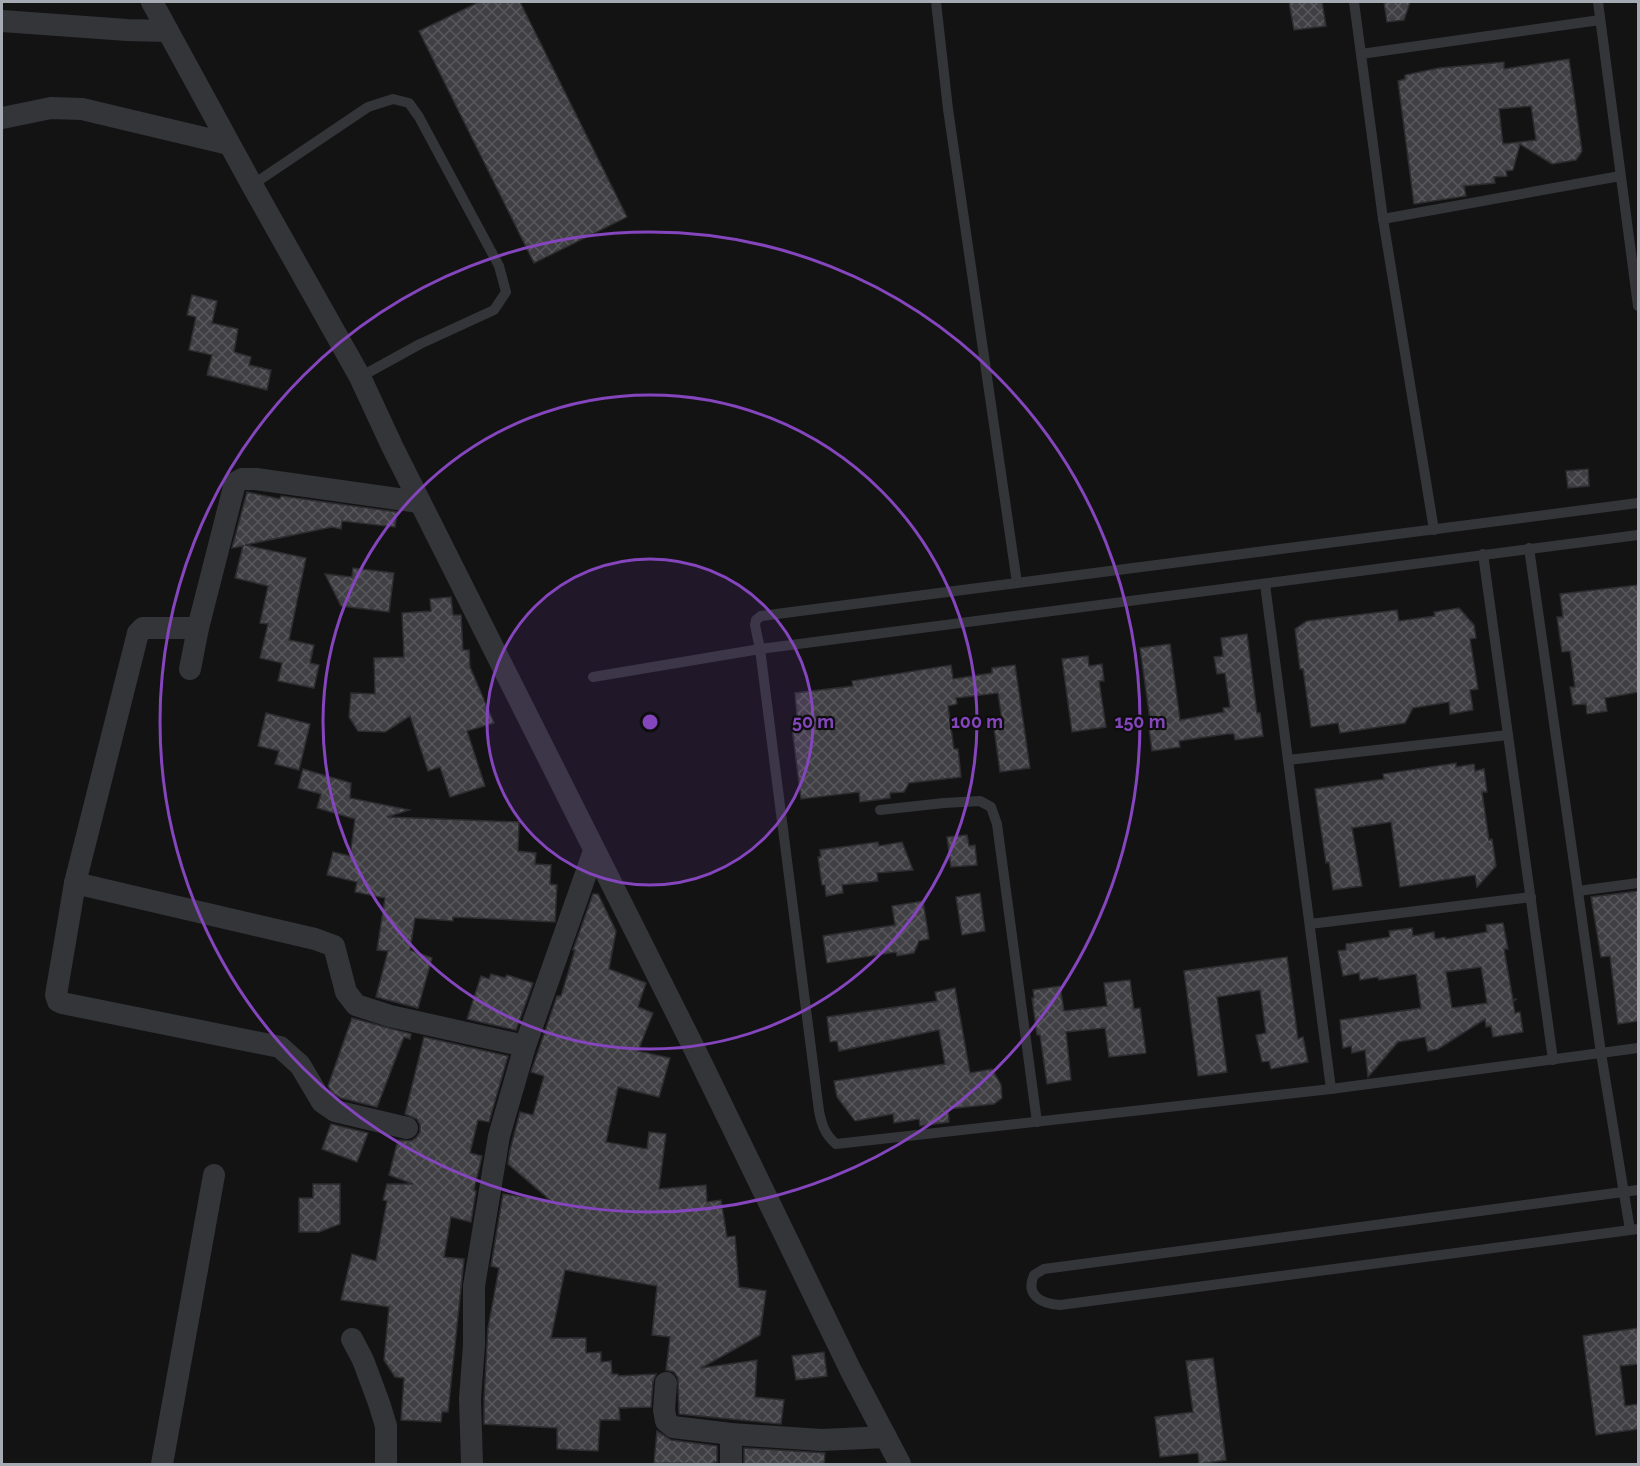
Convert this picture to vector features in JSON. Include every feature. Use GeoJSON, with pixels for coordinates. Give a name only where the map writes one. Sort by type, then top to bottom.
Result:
{"type":"FeatureCollection","features":[{"type":"Feature","properties":{"kind":"street"},"geometry":{"type":"LineString","coordinates":[[152,2],[360,376],[419,502],[694,1048],[851,1371],[900,1464]]}},
{"type":"Feature","properties":{"kind":"street"},"geometry":{"type":"LineString","coordinates":[[2,21],[168,31]]}},
{"type":"Feature","properties":{"kind":"street"},"geometry":{"type":"LineString","coordinates":[[2,118],[51,108],[82,109],[230,144]]}},
{"type":"Feature","properties":{"kind":"street"},"geometry":{"type":"LineString","coordinates":[[190,669],[198,628],[235,483],[242,479],[256,479],[419,502]]}},
{"type":"Feature","properties":{"kind":"street"},"geometry":{"type":"LineString","coordinates":[[198,628],[143,628],[138,633],[75,883],[56,995],[58,1001],[280,1047],[300,1065],[322,1102],[335,1111],[407,1128]]}},
{"type":"Feature","properties":{"kind":"street"},"geometry":{"type":"LineString","coordinates":[[472,1464],[470,1399],[474,1345],[474,1286],[499,1136],[525,1046],[594,851]]}},
{"type":"Feature","properties":{"kind":"street"},"geometry":{"type":"LineString","coordinates":[[75,883],[315,939],[333,946],[346,992],[356,1005],[390,1016],[525,1046]]}},
{"type":"Feature","properties":{"kind":"street"},"geometry":{"type":"LineString","coordinates":[[162,1464],[214,1176]]}},
{"type":"Feature","properties":{"kind":"street"},"geometry":{"type":"LineString","coordinates":[[352,1339],[363,1360],[386,1426],[386,1464]]}},
{"type":"Feature","properties":{"kind":"street"},"geometry":{"type":"LineString","coordinates":[[666,1383],[664,1410],[666,1421],[673,1427],[731,1434],[822,1440],[886,1437]]}},
{"type":"Feature","properties":{"kind":"street"},"geometry":{"type":"LineString","coordinates":[[731,1434],[731,1464]]}},
{"type":"Feature","properties":{"kind":"lane"},"geometry":{"type":"LineString","coordinates":[[936,2],[948,109],[1017,583]]}},
{"type":"Feature","properties":{"kind":"lane"},"geometry":{"type":"LineString","coordinates":[[1354,2],[1383,219],[1434,530]]}},
{"type":"Feature","properties":{"kind":"lane"},"geometry":{"type":"LineString","coordinates":[[1598,2],[1638,306]]}},
{"type":"Feature","properties":{"kind":"lane"},"geometry":{"type":"LineString","coordinates":[[1361,54],[1600,20]]}},
{"type":"Feature","properties":{"kind":"lane"},"geometry":{"type":"LineString","coordinates":[[252,185],[368,107],[393,99],[409,103],[419,117],[499,266],[507,292],[495,310],[420,344],[360,376]]}},
{"type":"Feature","properties":{"kind":"lane"},"geometry":{"type":"LineString","coordinates":[[1383,219],[1620,176]]}},
{"type":"Feature","properties":{"kind":"lane"},"geometry":{"type":"LineString","coordinates":[[1638,503],[761,616],[755,625],[760,649],[819,1111],[822,1126],[828,1137],[837,1144],[1331,1089],[1638,1048]]}},
{"type":"Feature","properties":{"kind":"lane"},"geometry":{"type":"LineString","coordinates":[[593,676],[760,649],[1638,535]]}},
{"type":"Feature","properties":{"kind":"lane"},"geometry":{"type":"LineString","coordinates":[[1529,548],[1601,1053],[1624,1192],[1634,1229],[1060,1305],[1049,1305],[1032,1294],[1034,1275],[1044,1269],[1624,1192],[1638,1190]]}},
{"type":"Feature","properties":{"kind":"lane"},"geometry":{"type":"LineString","coordinates":[[1484,554],[1553,1060]]}},
{"type":"Feature","properties":{"kind":"lane"},"geometry":{"type":"LineString","coordinates":[[1265,584],[1331,1089]]}},
{"type":"Feature","properties":{"kind":"lane"},"geometry":{"type":"LineString","coordinates":[[1288,760],[1509,735]]}},
{"type":"Feature","properties":{"kind":"lane"},"geometry":{"type":"LineString","coordinates":[[880,810],[980,801],[991,807],[997,824],[1037,1122]]}},
{"type":"Feature","properties":{"kind":"lane"},"geometry":{"type":"LineString","coordinates":[[1578,891],[1638,883]]}},
{"type":"Feature","properties":{"kind":"lane"},"geometry":{"type":"LineString","coordinates":[[1310,924],[1531,897]]}},
{"type":"Feature","properties":{"kind":"building"},"geometry":{"type":"Polygon","coordinates":[[[479,2],[520,2],[627,217],[534,263],[419,31],[479,2]]]}},
{"type":"Feature","properties":{"kind":"building"},"geometry":{"type":"Polygon","coordinates":[[[1289,2],[1322,2],[1326,26],[1294,30],[1289,2]]]}},
{"type":"Feature","properties":{"kind":"building"},"geometry":{"type":"Polygon","coordinates":[[[1384,2],[1410,2],[1404,20],[1387,22],[1384,2]]]}},
{"type":"Feature","properties":{"kind":"building"},"geometry":{"type":"Polygon","coordinates":[[[1569,59],[1582,151],[1576,160],[1552,164],[1520,144],[1513,170],[1506,171],[1507,176],[1494,177],[1495,183],[1464,186],[1466,196],[1414,204],[1398,81],[1405,79],[1405,75],[1439,68],[1504,62],[1504,69],[1569,59]],[[1531,106],[1499,109],[1503,144],[1536,140],[1531,106]]]}},
{"type":"Feature","properties":{"kind":"building"},"geometry":{"type":"Polygon","coordinates":[[[192,295],[217,301],[212,323],[238,329],[234,352],[251,357],[249,365],[271,370],[267,390],[207,375],[212,355],[189,350],[196,317],[187,315],[192,295]]]}},
{"type":"Feature","properties":{"kind":"building"},"geometry":{"type":"Polygon","coordinates":[[[1588,469],[1589,486],[1568,488],[1566,471],[1588,469]]]}},
{"type":"Feature","properties":{"kind":"building"},"geometry":{"type":"Polygon","coordinates":[[[247,492],[280,499],[281,496],[397,512],[395,527],[342,521],[341,529],[332,527],[245,545],[306,558],[289,640],[314,645],[310,663],[319,665],[314,688],[278,681],[282,663],[260,658],[268,624],[260,623],[268,586],[235,578],[243,546],[232,548],[247,492]]]}},
{"type":"Feature","properties":{"kind":"building"},"geometry":{"type":"Polygon","coordinates":[[[353,568],[394,573],[389,612],[341,606],[325,574],[352,577],[353,568]]]}},
{"type":"Feature","properties":{"kind":"building"},"geometry":{"type":"Polygon","coordinates":[[[1638,585],[1638,692],[1605,698],[1607,711],[1587,714],[1586,704],[1573,705],[1570,687],[1575,687],[1570,651],[1562,652],[1557,617],[1563,617],[1560,594],[1638,585]]]}},
{"type":"Feature","properties":{"kind":"building"},"geometry":{"type":"Polygon","coordinates":[[[451,597],[453,615],[461,615],[463,650],[469,650],[470,667],[494,723],[467,731],[485,786],[450,797],[440,767],[428,771],[410,716],[385,732],[358,731],[349,717],[351,693],[375,694],[374,658],[404,657],[402,613],[431,611],[430,599],[451,597]]]}},
{"type":"Feature","properties":{"kind":"building"},"geometry":{"type":"Polygon","coordinates":[[[1459,608],[1474,625],[1476,638],[1470,639],[1478,689],[1470,690],[1473,710],[1450,714],[1449,702],[1413,708],[1405,723],[1340,733],[1338,723],[1311,727],[1295,629],[1307,621],[1397,610],[1399,621],[1435,616],[1434,612],[1459,608]]]}},
{"type":"Feature","properties":{"kind":"building"},"geometry":{"type":"Polygon","coordinates":[[[1247,634],[1257,713],[1260,713],[1263,736],[1235,740],[1234,734],[1227,734],[1179,741],[1180,747],[1152,751],[1140,648],[1170,644],[1180,720],[1224,712],[1223,708],[1230,707],[1225,673],[1217,674],[1214,657],[1223,656],[1221,638],[1247,634]]]}},
{"type":"Feature","properties":{"kind":"building"},"geometry":{"type":"Polygon","coordinates":[[[1088,656],[1089,666],[1102,664],[1104,681],[1099,681],[1106,727],[1072,732],[1062,659],[1088,656]]]}},
{"type":"Feature","properties":{"kind":"building"},"geometry":{"type":"Polygon","coordinates":[[[951,665],[953,679],[992,673],[992,668],[1015,665],[1030,768],[1000,772],[994,728],[1003,727],[998,693],[956,698],[957,704],[948,706],[954,749],[958,749],[961,777],[909,783],[904,792],[890,793],[890,798],[860,802],[859,792],[801,799],[792,727],[798,726],[795,693],[853,686],[852,681],[951,665]]]}},
{"type":"Feature","properties":{"kind":"building"},"geometry":{"type":"Polygon","coordinates":[[[266,713],[310,724],[299,770],[275,764],[279,751],[258,746],[266,713]]]}},
{"type":"Feature","properties":{"kind":"building"},"geometry":{"type":"Polygon","coordinates":[[[1456,763],[1456,767],[1474,764],[1475,771],[1484,769],[1487,792],[1482,792],[1489,840],[1492,839],[1496,866],[1477,887],[1475,875],[1400,887],[1391,822],[1352,828],[1362,886],[1333,890],[1329,862],[1326,863],[1315,789],[1384,779],[1383,774],[1456,763]]]}},
{"type":"Feature","properties":{"kind":"building"},"geometry":{"type":"Polygon","coordinates":[[[303,769],[351,783],[350,798],[409,810],[387,817],[519,822],[518,851],[536,853],[535,864],[551,865],[550,884],[557,885],[555,922],[453,917],[453,921],[415,918],[410,950],[432,958],[418,1008],[376,997],[388,951],[377,950],[385,898],[355,892],[357,882],[327,875],[333,852],[350,856],[355,819],[317,808],[321,794],[298,788],[303,769]]]}},
{"type":"Feature","properties":{"kind":"building"},"geometry":{"type":"Polygon","coordinates":[[[967,835],[969,846],[975,845],[977,865],[951,867],[947,837],[967,835]]]}},
{"type":"Feature","properties":{"kind":"building"},"geometry":{"type":"Polygon","coordinates":[[[878,842],[879,846],[902,842],[913,870],[877,873],[878,881],[842,885],[843,893],[826,896],[818,857],[821,857],[820,850],[878,842]]]}},
{"type":"Feature","properties":{"kind":"building"},"geometry":{"type":"Polygon","coordinates":[[[1638,891],[1638,1021],[1618,1024],[1610,956],[1601,957],[1591,897],[1638,891]]]}},
{"type":"Feature","properties":{"kind":"building"},"geometry":{"type":"Polygon","coordinates":[[[980,893],[985,931],[962,935],[956,897],[980,893]]]}},
{"type":"Feature","properties":{"kind":"building"},"geometry":{"type":"Polygon","coordinates":[[[593,894],[598,894],[616,931],[609,969],[646,983],[638,1007],[653,1013],[638,1051],[670,1058],[659,1097],[618,1087],[606,1142],[647,1149],[649,1132],[666,1134],[659,1189],[706,1185],[707,1202],[721,1200],[727,1237],[735,1236],[739,1287],[766,1291],[760,1335],[701,1368],[757,1360],[755,1397],[784,1400],[781,1424],[679,1414],[678,1378],[674,1372],[666,1370],[670,1337],[652,1335],[657,1286],[565,1270],[551,1338],[586,1338],[586,1353],[601,1352],[601,1362],[611,1361],[612,1374],[618,1374],[618,1376],[656,1374],[651,1407],[619,1408],[620,1420],[600,1420],[598,1451],[557,1449],[557,1428],[484,1424],[488,1328],[499,1268],[491,1266],[503,1194],[550,1200],[508,1164],[510,1150],[520,1112],[533,1115],[544,1076],[531,1072],[557,996],[561,996],[575,950],[573,950],[593,894]]]}},
{"type":"Feature","properties":{"kind":"building"},"geometry":{"type":"Polygon","coordinates":[[[923,901],[929,939],[919,941],[914,953],[897,956],[896,952],[827,963],[823,936],[895,925],[892,906],[923,901]]]}},
{"type":"Feature","properties":{"kind":"building"},"geometry":{"type":"Polygon","coordinates":[[[1503,923],[1508,949],[1504,949],[1513,1000],[1517,999],[1513,1001],[1515,1013],[1520,1012],[1523,1032],[1493,1037],[1491,1026],[1486,1027],[1485,1019],[1438,1049],[1428,1051],[1425,1037],[1398,1042],[1368,1077],[1365,1050],[1352,1053],[1351,1046],[1343,1048],[1340,1020],[1421,1008],[1416,974],[1379,980],[1378,977],[1360,980],[1359,973],[1343,976],[1338,951],[1346,950],[1346,944],[1390,937],[1389,931],[1412,928],[1413,936],[1434,932],[1435,939],[1445,937],[1446,939],[1487,932],[1486,925],[1503,923]],[[1481,967],[1446,972],[1452,1008],[1487,1003],[1481,967]]]}},
{"type":"Feature","properties":{"kind":"building"},"geometry":{"type":"Polygon","coordinates":[[[1287,957],[1298,1039],[1303,1037],[1308,1062],[1271,1069],[1269,1061],[1262,1062],[1256,1035],[1266,1033],[1260,990],[1217,997],[1227,1072],[1198,1076],[1184,971],[1287,957]]]}},
{"type":"Feature","properties":{"kind":"building"},"geometry":{"type":"Polygon","coordinates":[[[491,974],[505,978],[507,975],[533,983],[516,1030],[467,1019],[481,976],[489,979],[491,974]]]}},
{"type":"Feature","properties":{"kind":"building"},"geometry":{"type":"Polygon","coordinates":[[[1130,980],[1134,1009],[1140,1008],[1146,1053],[1109,1057],[1105,1028],[1066,1032],[1071,1080],[1047,1084],[1040,1035],[1037,1035],[1033,990],[1060,986],[1064,1011],[1107,1006],[1104,983],[1130,980]]]}},
{"type":"Feature","properties":{"kind":"building"},"geometry":{"type":"Polygon","coordinates":[[[955,988],[970,1073],[992,1069],[1001,1085],[1002,1098],[994,1104],[948,1109],[949,1122],[920,1126],[919,1119],[894,1123],[893,1114],[855,1121],[837,1097],[834,1081],[945,1064],[939,1030],[839,1051],[837,1041],[830,1042],[827,1017],[937,1001],[935,992],[955,988]]]}},
{"type":"Feature","properties":{"kind":"building"},"geometry":{"type":"Polygon","coordinates":[[[352,1018],[411,1034],[410,1039],[404,1037],[377,1107],[341,1098],[332,1093],[328,1086],[352,1018]]]}},
{"type":"Feature","properties":{"kind":"building"},"geometry":{"type":"Polygon","coordinates":[[[424,1037],[508,1056],[489,1122],[478,1120],[470,1153],[482,1156],[474,1190],[476,1191],[471,1222],[451,1217],[444,1257],[464,1259],[448,1412],[442,1412],[441,1422],[401,1420],[404,1378],[395,1377],[384,1360],[389,1307],[341,1300],[352,1254],[376,1261],[387,1201],[383,1200],[387,1184],[413,1184],[389,1175],[398,1140],[411,1141],[420,1132],[417,1119],[405,1114],[424,1037]]]}},
{"type":"Feature","properties":{"kind":"building"},"geometry":{"type":"Polygon","coordinates":[[[331,1124],[368,1133],[357,1162],[322,1149],[331,1124]]]}},
{"type":"Feature","properties":{"kind":"building"},"geometry":{"type":"Polygon","coordinates":[[[313,1184],[340,1184],[340,1224],[319,1232],[299,1232],[299,1198],[313,1198],[313,1184]]]}},
{"type":"Feature","properties":{"kind":"building"},"geometry":{"type":"Polygon","coordinates":[[[1638,1328],[1638,1364],[1620,1366],[1625,1406],[1638,1404],[1638,1429],[1596,1435],[1583,1336],[1638,1328]]]}},
{"type":"Feature","properties":{"kind":"building"},"geometry":{"type":"Polygon","coordinates":[[[824,1352],[827,1376],[796,1380],[792,1356],[824,1352]]]}},
{"type":"Feature","properties":{"kind":"building"},"geometry":{"type":"Polygon","coordinates":[[[1213,1358],[1226,1460],[1199,1464],[1198,1453],[1160,1457],[1155,1417],[1193,1412],[1186,1361],[1213,1358]]]}},
{"type":"Feature","properties":{"kind":"building"},"geometry":{"type":"Polygon","coordinates":[[[657,1431],[671,1440],[717,1446],[717,1462],[714,1464],[654,1463],[657,1431]]]}},
{"type":"Feature","properties":{"kind":"building"},"geometry":{"type":"Polygon","coordinates":[[[744,1448],[825,1453],[824,1464],[744,1464],[744,1448]]]}}]}
